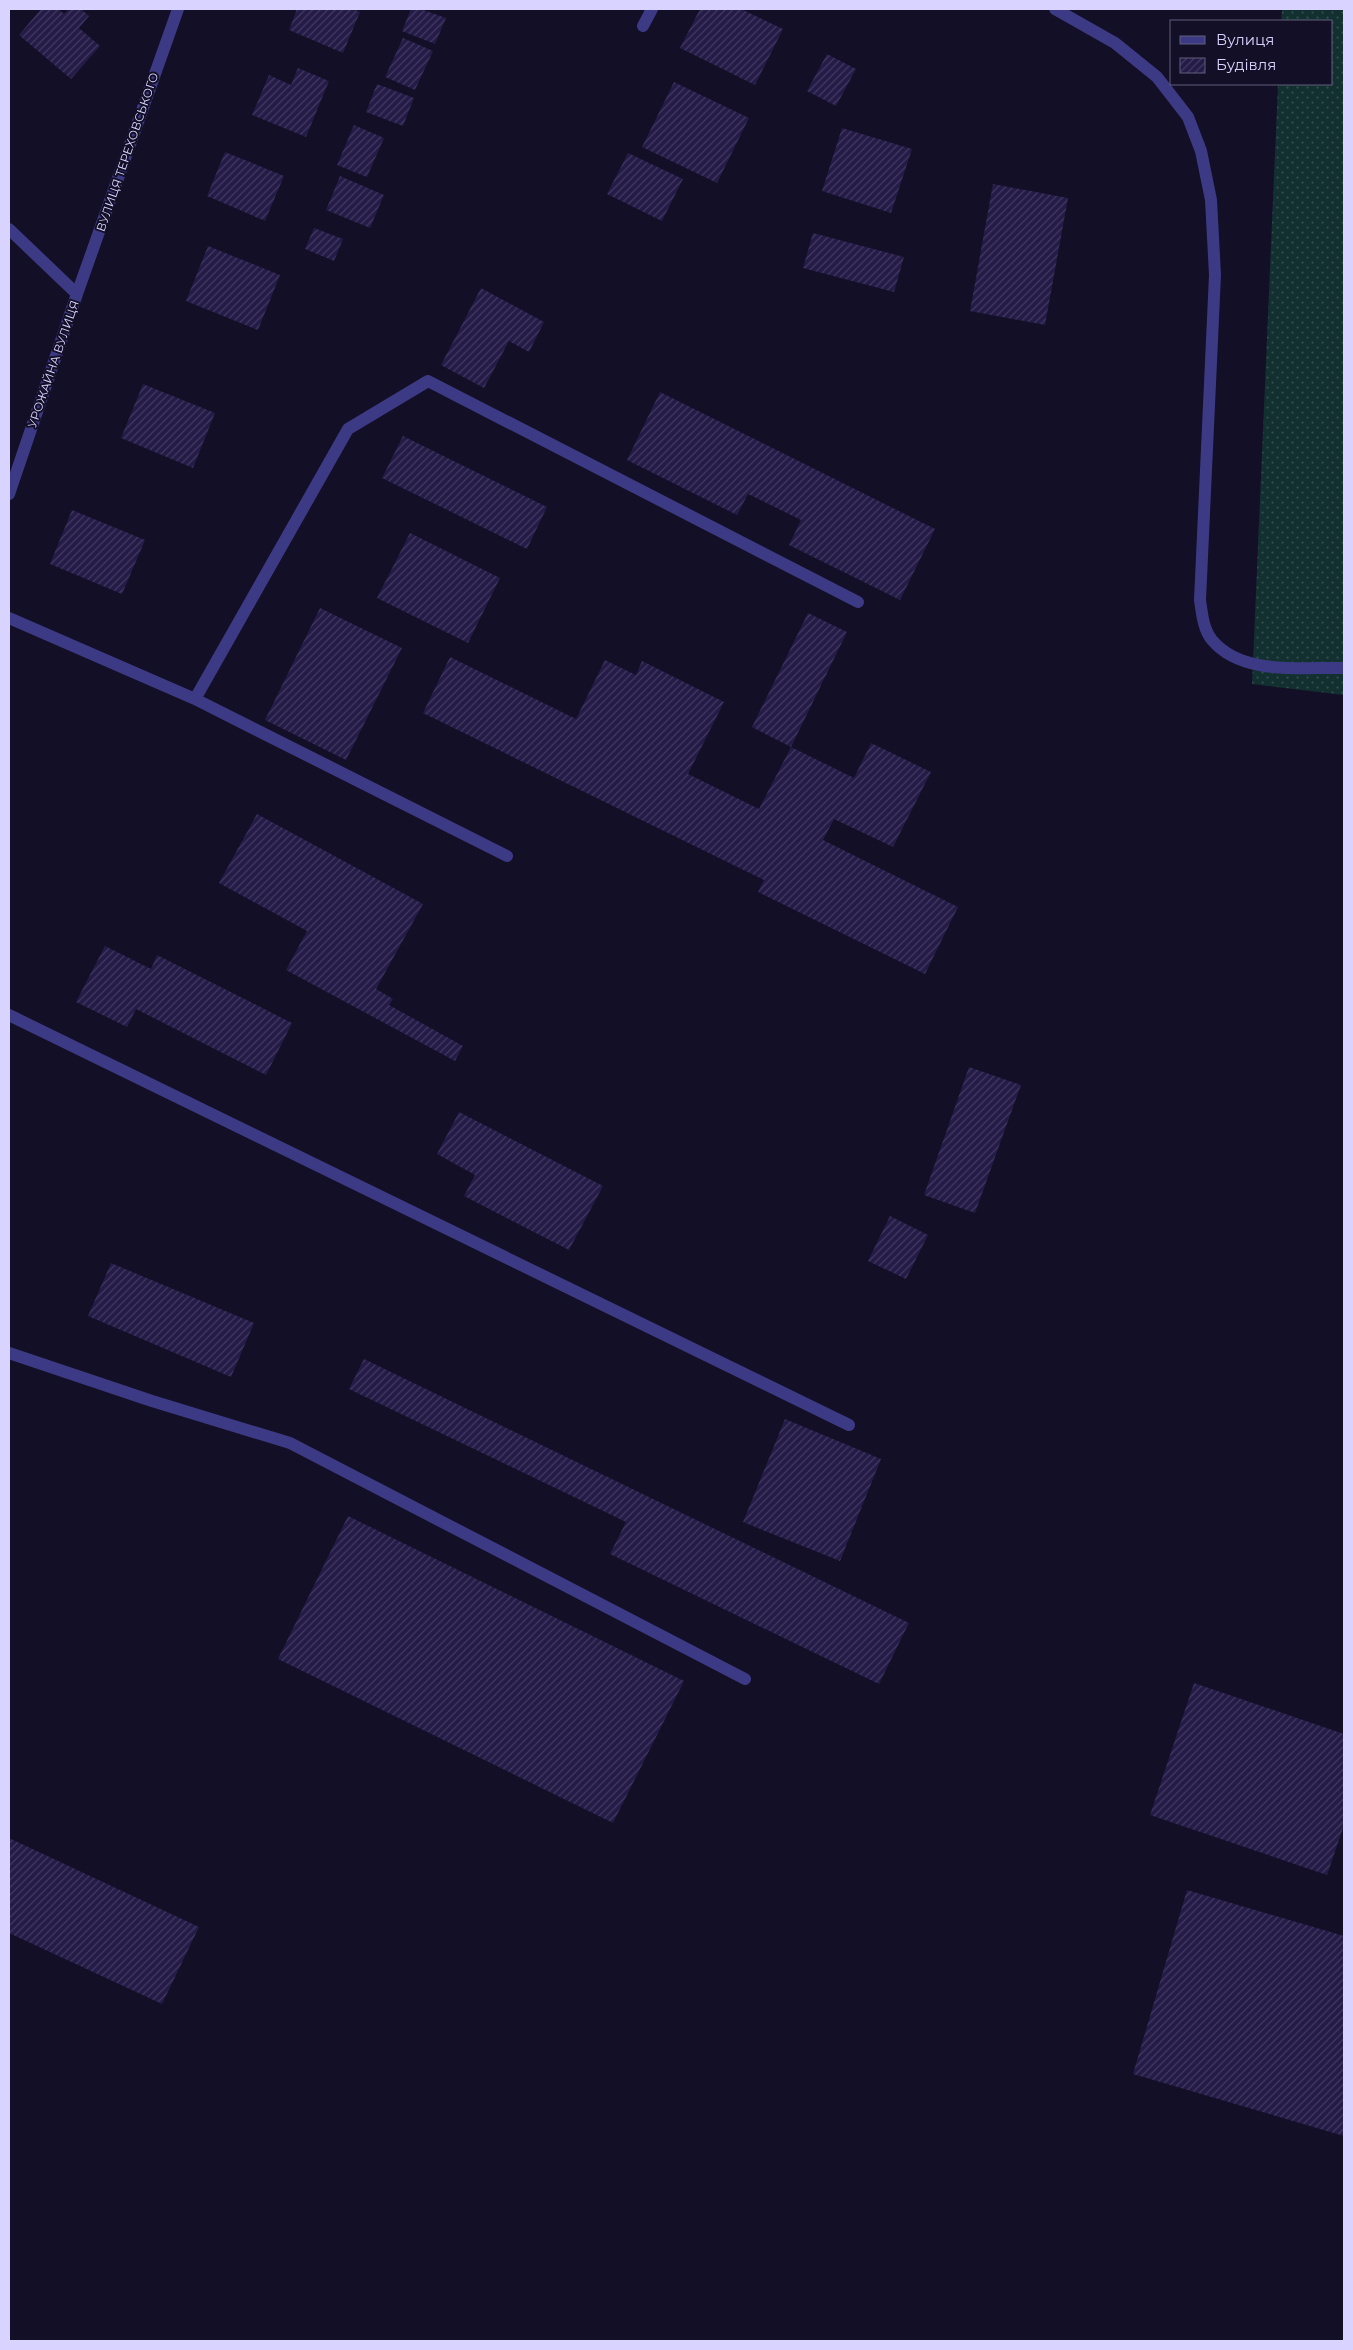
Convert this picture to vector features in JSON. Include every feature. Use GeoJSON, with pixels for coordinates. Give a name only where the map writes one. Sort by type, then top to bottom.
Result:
{"type":"FeatureCollection","features":[{"type":"Feature","properties":{"kind":"street","name":"ВУЛИЦЯ ТЕРЕХОВСЬКОГО"},"geometry":{"type":"LineString","coordinates":[[77,294],[178,9]]}},
{"type":"Feature","properties":{"kind":"street"},"geometry":{"type":"LineString","coordinates":[[643,26],[652,9]]}},
{"type":"Feature","properties":{"kind":"street"},"geometry":{"type":"LineString","coordinates":[[1055,9],[1115,43],[1157,77],[1188,117],[1201,151],[1211,200],[1215,275],[1200,600],[1203,622],[1211,639],[1230,655],[1237,658],[1260,665],[1344,668]]}},
{"type":"Feature","properties":{"kind":"street","name":"УРОЖАЙНА ВУЛИЦЯ"},"geometry":{"type":"LineString","coordinates":[[9,229],[77,294],[9,494]]}},
{"type":"Feature","properties":{"kind":"street"},"geometry":{"type":"LineString","coordinates":[[195,699],[348,429],[428,381],[858,602]]}},
{"type":"Feature","properties":{"kind":"street"},"geometry":{"type":"LineString","coordinates":[[9,618],[195,699],[507,856]]}},
{"type":"Feature","properties":{"kind":"street"},"geometry":{"type":"LineString","coordinates":[[9,1015],[849,1424]]}},
{"type":"Feature","properties":{"kind":"street"},"geometry":{"type":"LineString","coordinates":[[9,1353],[152,1402],[290,1443],[745,1679]]}},
{"type":"Feature","properties":{"kind":"green space"},"geometry":{"type":"Polygon","coordinates":[[[1282,9],[1344,9],[1344,695],[1252,684],[1278,85],[1333,85],[1333,20],[1281,20],[1282,9]]]}},
{"type":"Feature","properties":{"kind":"building"},"geometry":{"type":"Polygon","coordinates":[[[41,9],[58,9],[64,14],[69,9],[81,9],[89,16],[79,28],[100,46],[71,79],[19,35],[41,9]]]}},
{"type":"Feature","properties":{"kind":"building"},"geometry":{"type":"Polygon","coordinates":[[[297,9],[353,9],[360,12],[343,53],[289,30],[297,9]]]}},
{"type":"Feature","properties":{"kind":"building"},"geometry":{"type":"Polygon","coordinates":[[[411,9],[420,9],[446,18],[435,44],[402,31],[411,9]]]}},
{"type":"Feature","properties":{"kind":"building"},"geometry":{"type":"Polygon","coordinates":[[[700,9],[741,9],[783,29],[755,85],[680,48],[700,9]]]}},
{"type":"Feature","properties":{"kind":"building"},"geometry":{"type":"Polygon","coordinates":[[[403,38],[433,51],[415,90],[385,77],[403,38]]]}},
{"type":"Feature","properties":{"kind":"building"},"geometry":{"type":"Polygon","coordinates":[[[827,54],[856,69],[836,106],[807,91],[827,54]]]}},
{"type":"Feature","properties":{"kind":"building"},"geometry":{"type":"Polygon","coordinates":[[[298,68],[329,81],[306,137],[252,115],[269,75],[291,85],[298,68]]]}},
{"type":"Feature","properties":{"kind":"building"},"geometry":{"type":"Polygon","coordinates":[[[674,82],[749,118],[717,183],[642,147],[674,82]]]}},
{"type":"Feature","properties":{"kind":"building"},"geometry":{"type":"Polygon","coordinates":[[[377,84],[414,98],[403,126],[366,112],[377,84]]]}},
{"type":"Feature","properties":{"kind":"building"},"geometry":{"type":"Polygon","coordinates":[[[354,125],[384,138],[367,177],[337,165],[354,125]]]}},
{"type":"Feature","properties":{"kind":"building"},"geometry":{"type":"Polygon","coordinates":[[[842,128],[912,149],[891,213],[822,191],[842,128]]]}},
{"type":"Feature","properties":{"kind":"building"},"geometry":{"type":"Polygon","coordinates":[[[225,152],[284,176],[265,221],[207,196],[225,152]]]}},
{"type":"Feature","properties":{"kind":"building"},"geometry":{"type":"Polygon","coordinates":[[[628,153],[683,179],[662,221],[607,194],[628,153]]]}},
{"type":"Feature","properties":{"kind":"building"},"geometry":{"type":"Polygon","coordinates":[[[340,176],[384,195],[370,228],[326,210],[340,176]]]}},
{"type":"Feature","properties":{"kind":"building"},"geometry":{"type":"Polygon","coordinates":[[[993,184],[1068,198],[1045,325],[970,311],[993,184]]]}},
{"type":"Feature","properties":{"kind":"building"},"geometry":{"type":"Polygon","coordinates":[[[314,228],[343,239],[334,261],[305,249],[314,228]]]}},
{"type":"Feature","properties":{"kind":"building"},"geometry":{"type":"Polygon","coordinates":[[[813,233],[904,257],[894,292],[803,268],[813,233]]]}},
{"type":"Feature","properties":{"kind":"building"},"geometry":{"type":"Polygon","coordinates":[[[208,246],[280,275],[258,330],[186,301],[208,246]]]}},
{"type":"Feature","properties":{"kind":"building"},"geometry":{"type":"Polygon","coordinates":[[[481,288],[544,322],[529,352],[509,341],[484,388],[441,365],[481,288]]]}},
{"type":"Feature","properties":{"kind":"building"},"geometry":{"type":"Polygon","coordinates":[[[143,384],[215,413],[193,468],[121,438],[143,384]]]}},
{"type":"Feature","properties":{"kind":"building"},"geometry":{"type":"Polygon","coordinates":[[[660,392],[935,529],[900,600],[789,545],[801,520],[748,494],[737,515],[627,460],[660,392]]]}},
{"type":"Feature","properties":{"kind":"building"},"geometry":{"type":"Polygon","coordinates":[[[403,436],[547,507],[527,549],[382,478],[403,436]]]}},
{"type":"Feature","properties":{"kind":"building"},"geometry":{"type":"Polygon","coordinates":[[[72,510],[145,540],[122,594],[50,564],[72,510]]]}},
{"type":"Feature","properties":{"kind":"building"},"geometry":{"type":"Polygon","coordinates":[[[410,533],[500,578],[468,643],[377,598],[410,533]]]}},
{"type":"Feature","properties":{"kind":"building"},"geometry":{"type":"Polygon","coordinates":[[[320,608],[402,648],[346,760],[265,720],[320,608]]]}},
{"type":"Feature","properties":{"kind":"building"},"geometry":{"type":"Polygon","coordinates":[[[808,613],[847,632],[791,747],[752,727],[808,613]]]}},
{"type":"Feature","properties":{"kind":"building"},"geometry":{"type":"Polygon","coordinates":[[[450,657],[576,719],[605,660],[636,675],[642,661],[724,702],[688,774],[759,809],[791,747],[854,778],[871,743],[931,772],[893,847],[834,819],[823,840],[958,907],[925,974],[758,892],[764,880],[423,713],[450,657]]]}},
{"type":"Feature","properties":{"kind":"building"},"geometry":{"type":"Polygon","coordinates":[[[257,814],[423,904],[376,989],[393,999],[389,1005],[463,1046],[455,1061],[286,970],[307,931],[219,883],[257,814]]]}},
{"type":"Feature","properties":{"kind":"building"},"geometry":{"type":"Polygon","coordinates":[[[105,946],[151,969],[157,955],[292,1023],[266,1075],[136,1009],[127,1027],[76,1002],[105,946]]]}},
{"type":"Feature","properties":{"kind":"building"},"geometry":{"type":"Polygon","coordinates":[[[969,1067],[1021,1085],[975,1213],[924,1195],[969,1067]]]}},
{"type":"Feature","properties":{"kind":"building"},"geometry":{"type":"Polygon","coordinates":[[[459,1112],[603,1186],[569,1250],[464,1196],[475,1175],[437,1154],[459,1112]]]}},
{"type":"Feature","properties":{"kind":"building"},"geometry":{"type":"Polygon","coordinates":[[[890,1216],[928,1235],[906,1279],[868,1261],[890,1216]]]}},
{"type":"Feature","properties":{"kind":"building"},"geometry":{"type":"Polygon","coordinates":[[[111,1263],[254,1323],[231,1377],[88,1316],[111,1263]]]}},
{"type":"Feature","properties":{"kind":"building"},"geometry":{"type":"Polygon","coordinates":[[[364,1359],[909,1623],[879,1684],[610,1554],[626,1522],[349,1389],[364,1359]]]}},
{"type":"Feature","properties":{"kind":"building"},"geometry":{"type":"Polygon","coordinates":[[[785,1419],[881,1459],[840,1561],[743,1522],[785,1419]]]}},
{"type":"Feature","properties":{"kind":"building"},"geometry":{"type":"Polygon","coordinates":[[[348,1516],[684,1681],[613,1823],[278,1659],[348,1516]]]}},
{"type":"Feature","properties":{"kind":"building"},"geometry":{"type":"Polygon","coordinates":[[[1194,1683],[1344,1734],[1344,1825],[1327,1875],[1150,1815],[1194,1683]]]}},
{"type":"Feature","properties":{"kind":"building"},"geometry":{"type":"Polygon","coordinates":[[[9,1838],[199,1927],[162,2004],[9,1933],[9,1838]]]}},
{"type":"Feature","properties":{"kind":"building"},"geometry":{"type":"Polygon","coordinates":[[[1187,1890],[1344,1936],[1344,2136],[1133,2074],[1187,1890]]]}}]}
